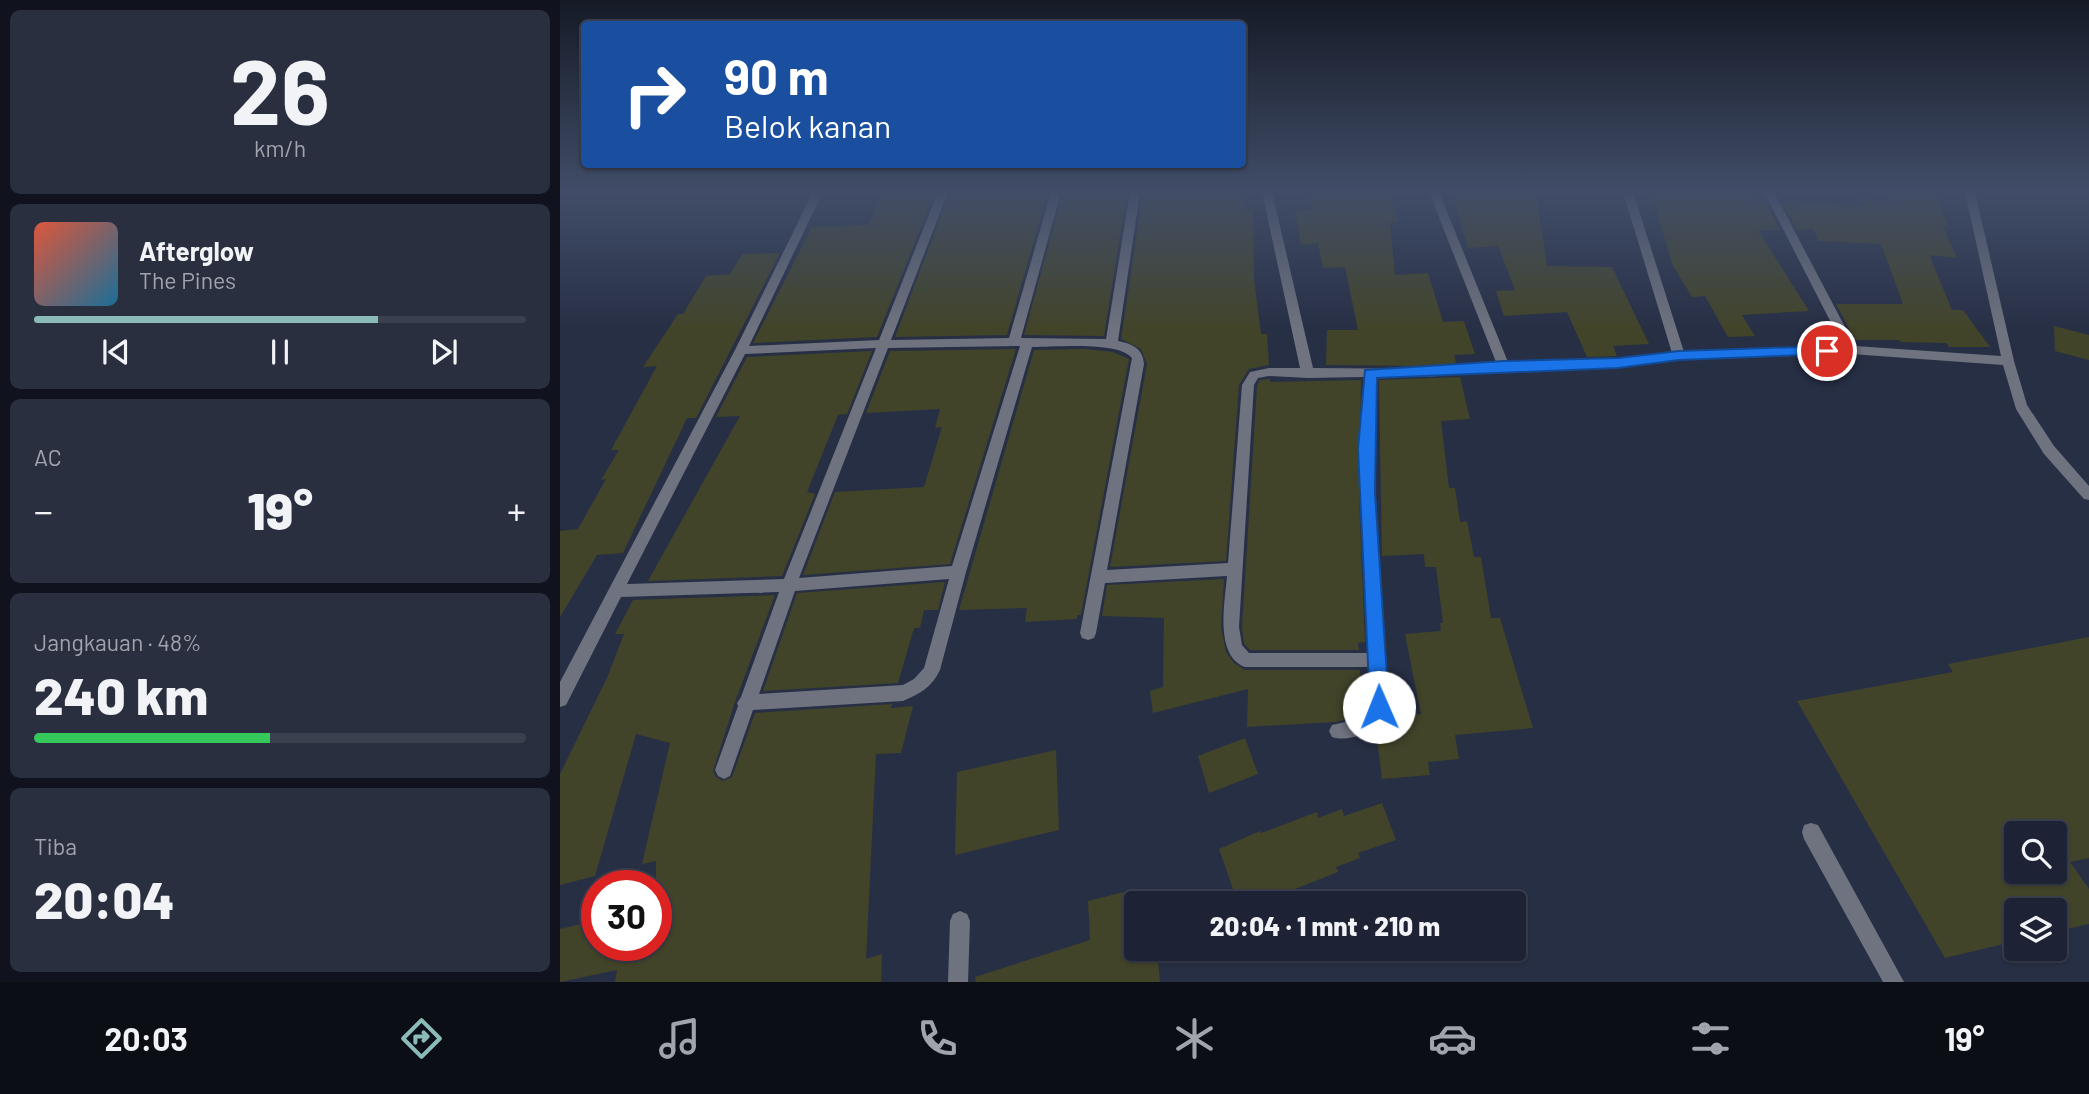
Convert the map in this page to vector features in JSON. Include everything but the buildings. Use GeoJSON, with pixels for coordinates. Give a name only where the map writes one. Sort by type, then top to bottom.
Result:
{"type":"FeatureCollection","features":[{"type":"Feature","properties":{"kind":"street"},"geometry":{"type":"LineString","coordinates":[[560,699],[741,350],[796,238]]}},
{"type":"Feature","properties":{"kind":"street"},"geometry":{"type":"LineString","coordinates":[[724,770],[745,703],[789,584],[925,238]]}},
{"type":"Feature","properties":{"kind":"street"},"geometry":{"type":"LineString","coordinates":[[745,703],[903,693],[915,689],[926,680],[932,670],[1021,342],[1045,238]]}},
{"type":"Feature","properties":{"kind":"street"},"geometry":{"type":"LineString","coordinates":[[1111,345],[1128,238]]}},
{"type":"Feature","properties":{"kind":"street"},"geometry":{"type":"LineString","coordinates":[[1277,238],[1308,374]]}},
{"type":"Feature","properties":{"kind":"street"},"geometry":{"type":"LineString","coordinates":[[1452,238],[1504,366]]}},
{"type":"Feature","properties":{"kind":"street"},"geometry":{"type":"LineString","coordinates":[[1642,238],[1679,356]]}},
{"type":"Feature","properties":{"kind":"street"},"geometry":{"type":"LineString","coordinates":[[1793,238],[1851,350]]}},
{"type":"Feature","properties":{"kind":"street"},"geometry":{"type":"LineString","coordinates":[[1980,238],[2021,406],[2049,450],[2089,495]]}},
{"type":"Feature","properties":{"kind":"street"},"geometry":{"type":"LineString","coordinates":[[741,350],[885,343],[1021,342],[1111,345],[1133,350],[1138,364],[1088,633]]}},
{"type":"Feature","properties":{"kind":"street"},"geometry":{"type":"LineString","coordinates":[[1378,660],[1245,660],[1235,648],[1231,627],[1233,569],[1248,385],[1254,375],[1427,373],[1504,366],[1618,363],[1679,356],[1851,350],[2008,361]]}},
{"type":"Feature","properties":{"kind":"street"},"geometry":{"type":"LineString","coordinates":[[1338,731],[1363,726],[1375,719],[1379,707],[1367,488],[1370,374]]}},
{"type":"Feature","properties":{"kind":"street"},"geometry":{"type":"LineString","coordinates":[[1098,577],[1233,569]]}},
{"type":"Feature","properties":{"kind":"street"},"geometry":{"type":"LineString","coordinates":[[617,591],[789,584],[958,572]]}},
{"type":"Feature","properties":{"kind":"street"},"geometry":{"type":"LineString","coordinates":[[1811,832],[1894,982]]}},
{"type":"Feature","properties":{"kind":"street"},"geometry":{"type":"LineString","coordinates":[[958,982],[960,921]]}},
{"type":"Feature","properties":{"kind":"route"},"geometry":{"type":"LineString","coordinates":[[1379,707],[1367,492],[1370,374],[1618,363],[1679,356],[1827,351]]}}]}
